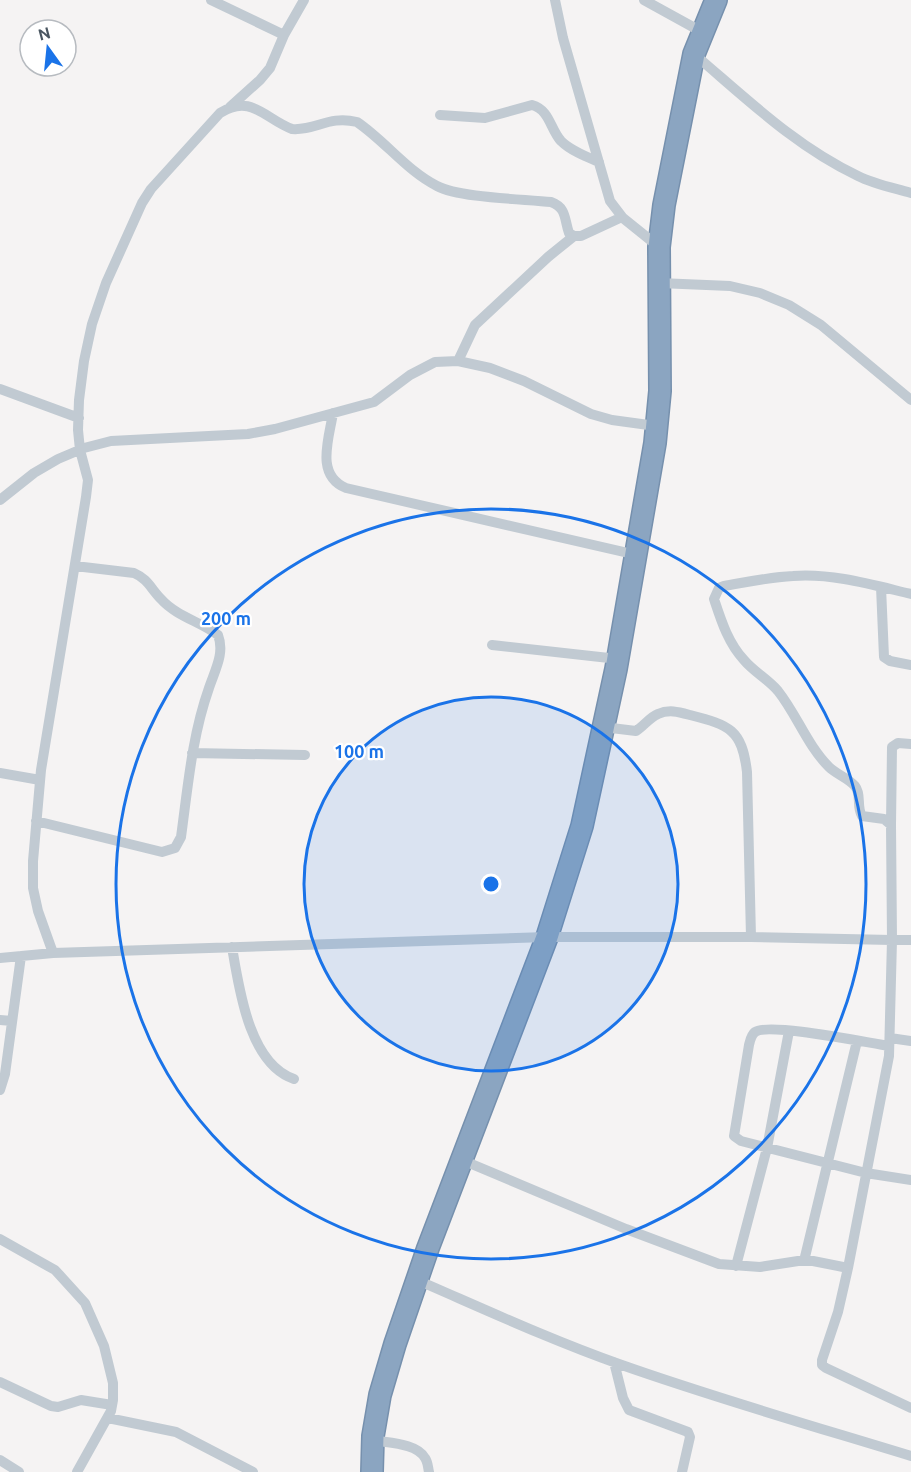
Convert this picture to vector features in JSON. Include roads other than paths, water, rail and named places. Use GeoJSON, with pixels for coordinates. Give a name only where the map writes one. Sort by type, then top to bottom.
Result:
{"type":"FeatureCollection","features":[{"type":"Feature","properties":{"kind":"highway"},"geometry":{"type":"LineString","coordinates":[[372,1472],[372,1440],[380,1395],[417,1280],[547,937],[582,826],[618,659],[637,555],[656,426],[660,391],[659,247],[664,206],[694,54],[716,0]]}},
{"type":"Feature","properties":{"kind":"street"},"geometry":{"type":"LineString","coordinates":[[211,0],[284,35]]}},
{"type":"Feature","properties":{"kind":"street"},"geometry":{"type":"LineString","coordinates":[[53,953],[38,911],[33,888],[33,861],[40,780],[88,480],[80,450],[79,400],[82,371],[92,324],[106,283],[142,203],[161,177],[220,113],[260,80],[270,68],[284,35],[304,0]]}},
{"type":"Feature","properties":{"kind":"street"},"geometry":{"type":"LineString","coordinates":[[555,0],[563,38],[610,201],[622,217],[659,247]]}},
{"type":"Feature","properties":{"kind":"street"},"geometry":{"type":"LineString","coordinates":[[644,0],[702,32]]}},
{"type":"Feature","properties":{"kind":"street"},"geometry":{"type":"LineString","coordinates":[[694,54],[789,136],[820,156],[860,177],[911,193]]}},
{"type":"Feature","properties":{"kind":"street"},"geometry":{"type":"LineString","coordinates":[[230,107],[247,105],[292,129],[299,130],[331,120],[344,119],[357,122],[421,176],[438,187],[458,193],[551,202],[560,206],[564,211],[569,233],[574,236],[581,236],[622,217]]}},
{"type":"Feature","properties":{"kind":"street"},"geometry":{"type":"LineString","coordinates":[[440,116],[477,119],[532,105],[539,107],[545,113],[562,143],[599,162]]}},
{"type":"Feature","properties":{"kind":"street"},"geometry":{"type":"LineString","coordinates":[[458,361],[476,325],[548,257],[574,236]]}},
{"type":"Feature","properties":{"kind":"street"},"geometry":{"type":"LineString","coordinates":[[659,283],[730,286],[760,293],[789,305],[821,325],[911,400]]}},
{"type":"Feature","properties":{"kind":"street"},"geometry":{"type":"LineString","coordinates":[[0,500],[34,473],[80,450],[111,441],[248,434],[275,429],[374,402],[410,375],[435,363],[458,361],[490,368],[524,381],[591,414],[612,420],[656,426]]}},
{"type":"Feature","properties":{"kind":"street"},"geometry":{"type":"LineString","coordinates":[[0,389],[79,418]]}},
{"type":"Feature","properties":{"kind":"street"},"geometry":{"type":"LineString","coordinates":[[333,413],[327,449],[327,465],[329,476],[335,483],[346,488],[637,555]]}},
{"type":"Feature","properties":{"kind":"street"},"geometry":{"type":"LineString","coordinates":[[36,821],[162,852],[175,848],[181,837],[198,722],[222,645],[218,635],[161,600],[143,576],[75,566]]}},
{"type":"Feature","properties":{"kind":"street"},"geometry":{"type":"LineString","coordinates":[[891,825],[884,819],[862,816],[855,786],[830,767],[820,756],[778,692],[745,662],[735,649],[714,599],[716,592],[724,586],[794,576],[823,577],[911,594]]}},
{"type":"Feature","properties":{"kind":"street"},"geometry":{"type":"LineString","coordinates":[[881,587],[884,657],[890,661],[911,665]]}},
{"type":"Feature","properties":{"kind":"street"},"geometry":{"type":"LineString","coordinates":[[492,645],[618,659]]}},
{"type":"Feature","properties":{"kind":"street"},"geometry":{"type":"LineString","coordinates":[[603,727],[636,731],[655,715],[668,711],[715,721],[729,728],[738,739],[745,752],[747,772],[751,937]]}},
{"type":"Feature","properties":{"kind":"street"},"geometry":{"type":"LineString","coordinates":[[911,744],[898,743],[892,747],[890,1042],[848,1268],[822,1365],[911,1408]]}},
{"type":"Feature","properties":{"kind":"street"},"geometry":{"type":"LineString","coordinates":[[192,753],[305,755]]}},
{"type":"Feature","properties":{"kind":"street"},"geometry":{"type":"LineString","coordinates":[[0,773],[40,780]]}},
{"type":"Feature","properties":{"kind":"street"},"geometry":{"type":"LineString","coordinates":[[0,958],[53,953],[547,937],[911,940]]}},
{"type":"Feature","properties":{"kind":"street"},"geometry":{"type":"LineString","coordinates":[[232,947],[238,985],[256,1040],[275,1068],[284,1076],[294,1079]]}},
{"type":"Feature","properties":{"kind":"street"},"geometry":{"type":"LineString","coordinates":[[1,1087],[21,956]]}},
{"type":"Feature","properties":{"kind":"street"},"geometry":{"type":"LineString","coordinates":[[0,1020],[12,1021]]}},
{"type":"Feature","properties":{"kind":"street"},"geometry":{"type":"LineString","coordinates":[[911,1041],[857,1041],[789,1030],[763,1029],[755,1032],[751,1036],[749,1045],[734,1136],[741,1141],[828,1164],[911,1180]]}},
{"type":"Feature","properties":{"kind":"street"},"geometry":{"type":"LineString","coordinates":[[736,1266],[767,1148],[789,1030]]}},
{"type":"Feature","properties":{"kind":"street"},"geometry":{"type":"LineString","coordinates":[[804,1261],[857,1041]]}},
{"type":"Feature","properties":{"kind":"street"},"geometry":{"type":"LineString","coordinates":[[462,1160],[626,1229],[719,1264],[760,1267],[804,1261],[848,1268]]}},
{"type":"Feature","properties":{"kind":"street"},"geometry":{"type":"LineString","coordinates":[[0,1239],[55,1270],[85,1303],[104,1346],[113,1383],[112,1406],[108,1418],[77,1472]]}},
{"type":"Feature","properties":{"kind":"street"},"geometry":{"type":"LineString","coordinates":[[417,1280],[614,1362],[722,1399],[911,1455]]}},
{"type":"Feature","properties":{"kind":"street"},"geometry":{"type":"LineString","coordinates":[[614,1362],[623,1398],[629,1410],[688,1432],[690,1437],[682,1472]]}},
{"type":"Feature","properties":{"kind":"street"},"geometry":{"type":"LineString","coordinates":[[0,1382],[51,1406],[58,1407],[81,1400],[112,1406]]}},
{"type":"Feature","properties":{"kind":"street"},"geometry":{"type":"LineString","coordinates":[[108,1418],[176,1432],[253,1472]]}},
{"type":"Feature","properties":{"kind":"street"},"geometry":{"type":"LineString","coordinates":[[372,1440],[413,1448],[421,1452],[426,1459],[429,1472]]}},
{"type":"Feature","properties":{"kind":"street"},"geometry":{"type":"LineString","coordinates":[[0,1460],[19,1472]]}}]}
